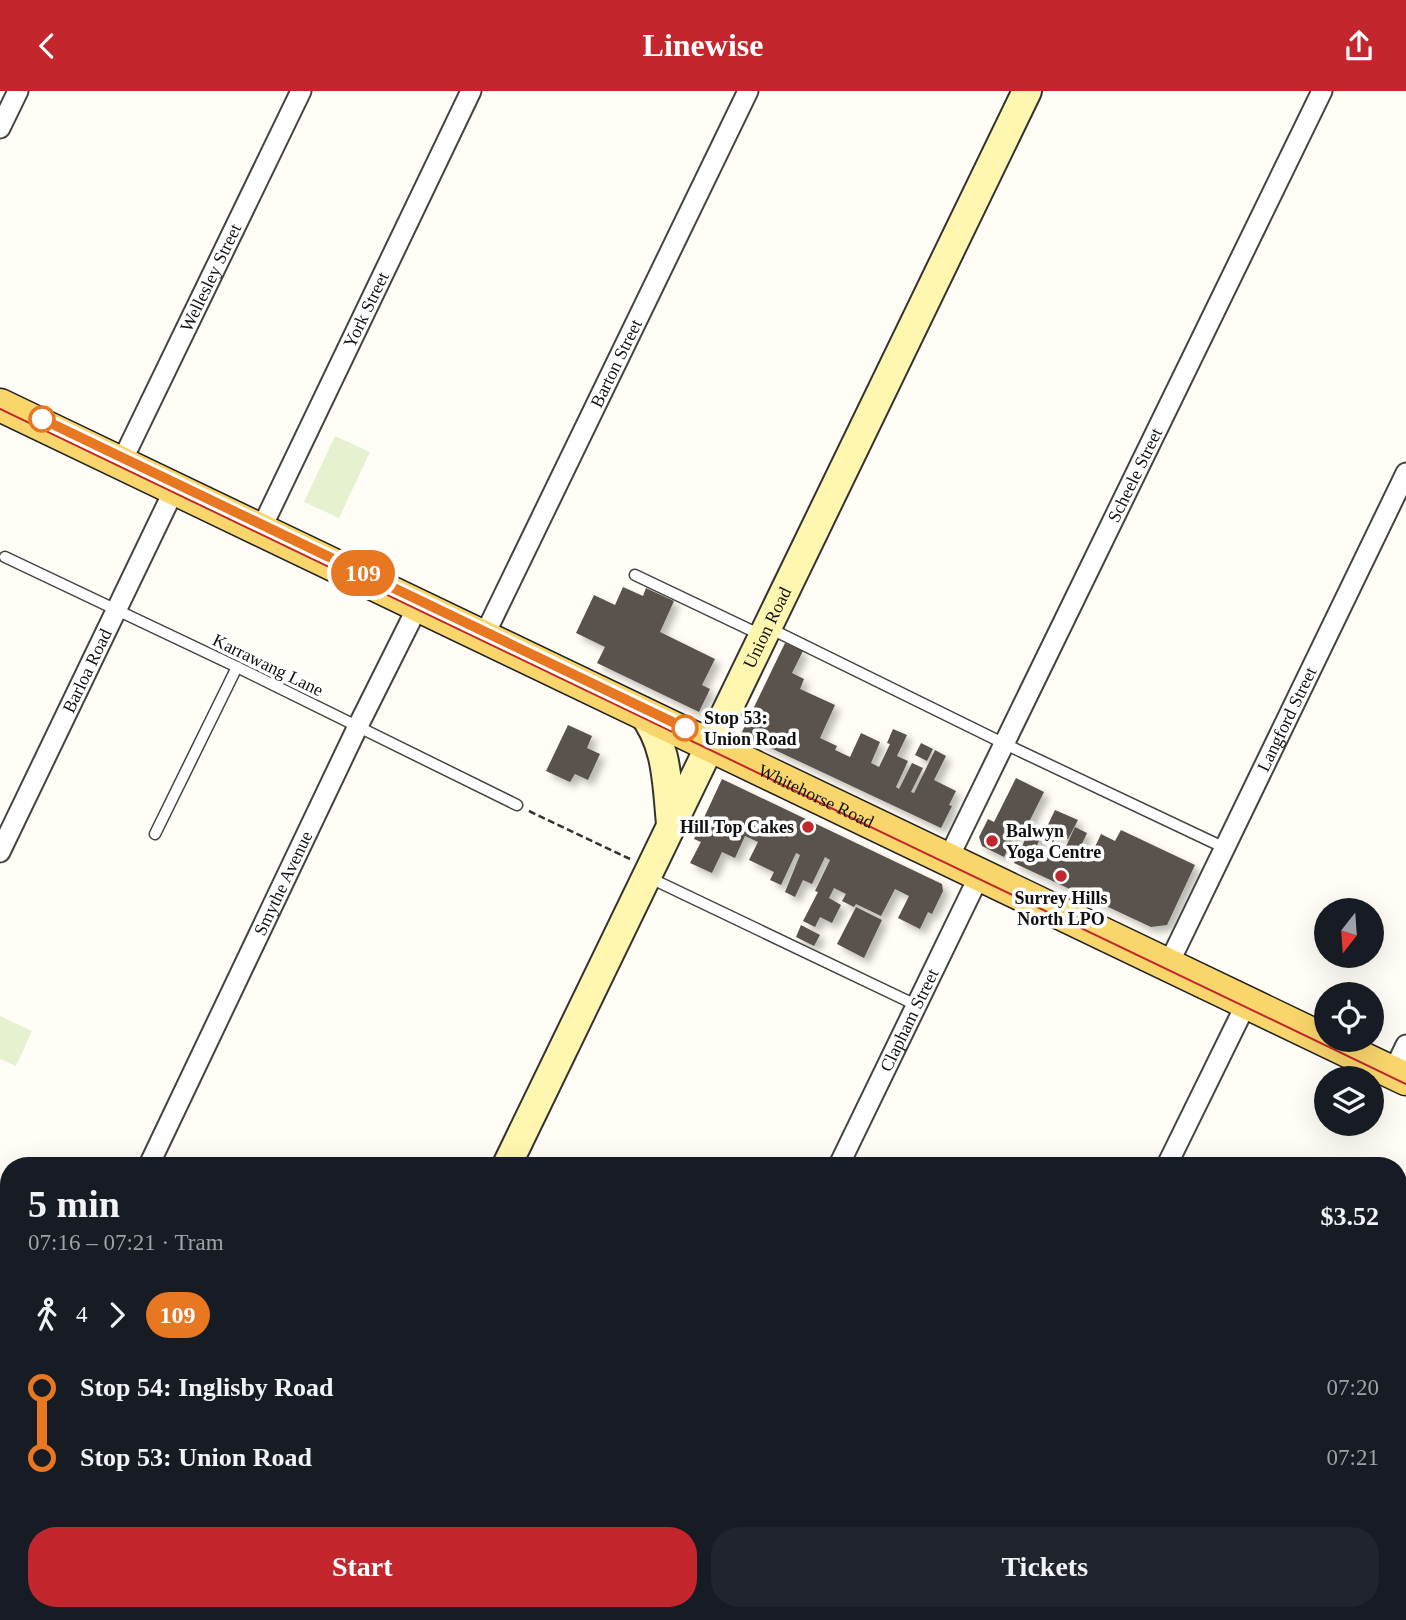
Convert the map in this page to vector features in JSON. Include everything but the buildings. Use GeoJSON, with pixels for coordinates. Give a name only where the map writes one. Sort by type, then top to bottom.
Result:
{"type":"FeatureCollection","features":[{"type":"Feature","properties":{"kind":"main road","name":"Union Road"},"geometry":{"type":"LineString","coordinates":[[511,1157],[1027,91]]}},
{"type":"Feature","properties":{"kind":"main road","name":"Whitehorse Road"},"geometry":{"type":"LineString","coordinates":[[0,405],[1247,1002],[1402,1065]]}},
{"type":"Feature","properties":{"kind":"main road"},"geometry":{"type":"LineString","coordinates":[[641,711],[662,750],[671,824]]}},
{"type":"Feature","properties":{"kind":"street"},"geometry":{"type":"LineString","coordinates":[[0,128],[18,91]]}},
{"type":"Feature","properties":{"kind":"street","name":"Wellesley Street"},"geometry":{"type":"LineString","coordinates":[[121,463],[301,91]]}},
{"type":"Feature","properties":{"kind":"street","name":"York Street"},"geometry":{"type":"LineString","coordinates":[[261,529],[471,91]]}},
{"type":"Feature","properties":{"kind":"street","name":"Barton Street"},"geometry":{"type":"LineString","coordinates":[[484,636],[748,91]]}},
{"type":"Feature","properties":{"kind":"street","name":"Scheele Street"},"geometry":{"type":"LineString","coordinates":[[948,859],[1322,91]]}},
{"type":"Feature","properties":{"kind":"street","name":"Langford Street"},"geometry":{"type":"LineString","coordinates":[[1168,964],[1406,473]]}},
{"type":"Feature","properties":{"kind":"street","name":"Barloa Road"},"geometry":{"type":"LineString","coordinates":[[0,852],[175,488]]}},
{"type":"Feature","properties":{"kind":"street","name":"Smythe Avenue"},"geometry":{"type":"LineString","coordinates":[[153,1157],[419,604]]}},
{"type":"Feature","properties":{"kind":"street","name":"Clapham Street"},"geometry":{"type":"LineString","coordinates":[[843,1157],[980,874]]}},
{"type":"Feature","properties":{"kind":"street"},"geometry":{"type":"LineString","coordinates":[[1171,1157],[1247,1002]]}},
{"type":"Feature","properties":{"kind":"lane","name":"Karrawang Lane"},"geometry":{"type":"LineString","coordinates":[[5,557],[237,667],[516,805]]}},
{"type":"Feature","properties":{"kind":"lane"},"geometry":{"type":"LineString","coordinates":[[635,575],[764,631],[1225,848]]}},
{"type":"Feature","properties":{"kind":"lane"},"geometry":{"type":"LineString","coordinates":[[156,834],[237,667]]}},
{"type":"Feature","properties":{"kind":"lane"},"geometry":{"type":"LineString","coordinates":[[648,872],[916,1005]]}},
{"type":"Feature","properties":{"kind":"path"},"geometry":{"type":"LineString","coordinates":[[516,805],[648,872]]}},
{"type":"Feature","properties":{"kind":"green space"},"geometry":{"type":"Polygon","coordinates":[[[335,436],[370,452],[339,518],[304,502],[335,436]]]}},
{"type":"Feature","properties":{"kind":"green space"},"geometry":{"type":"Polygon","coordinates":[[[0,1016],[32,1031],[16,1066],[0,1059],[0,1016]]]}},
{"type":"Feature","properties":{"kind":"tram line"},"geometry":{"type":"LineString","coordinates":[[0,409],[1406,1084]]}},
{"type":"Feature","properties":{"kind":"tram line","name":"109"},"geometry":{"type":"LineString","coordinates":[[42,419],[685,728]]}},
{"type":"Feature","properties":{"kind":"place","name":"Stop 53: Union Road"},"geometry":{"type":"Point","coordinates":[685,728]}},
{"type":"Feature","properties":{"kind":"place","name":"Hill Top Cakes"},"geometry":{"type":"Point","coordinates":[808,827]}},
{"type":"Feature","properties":{"kind":"place","name":"Balwyn Yoga Centre"},"geometry":{"type":"Point","coordinates":[992,841]}},
{"type":"Feature","properties":{"kind":"place","name":"Surrey Hills North LPO"},"geometry":{"type":"Point","coordinates":[1061,876]}}]}
